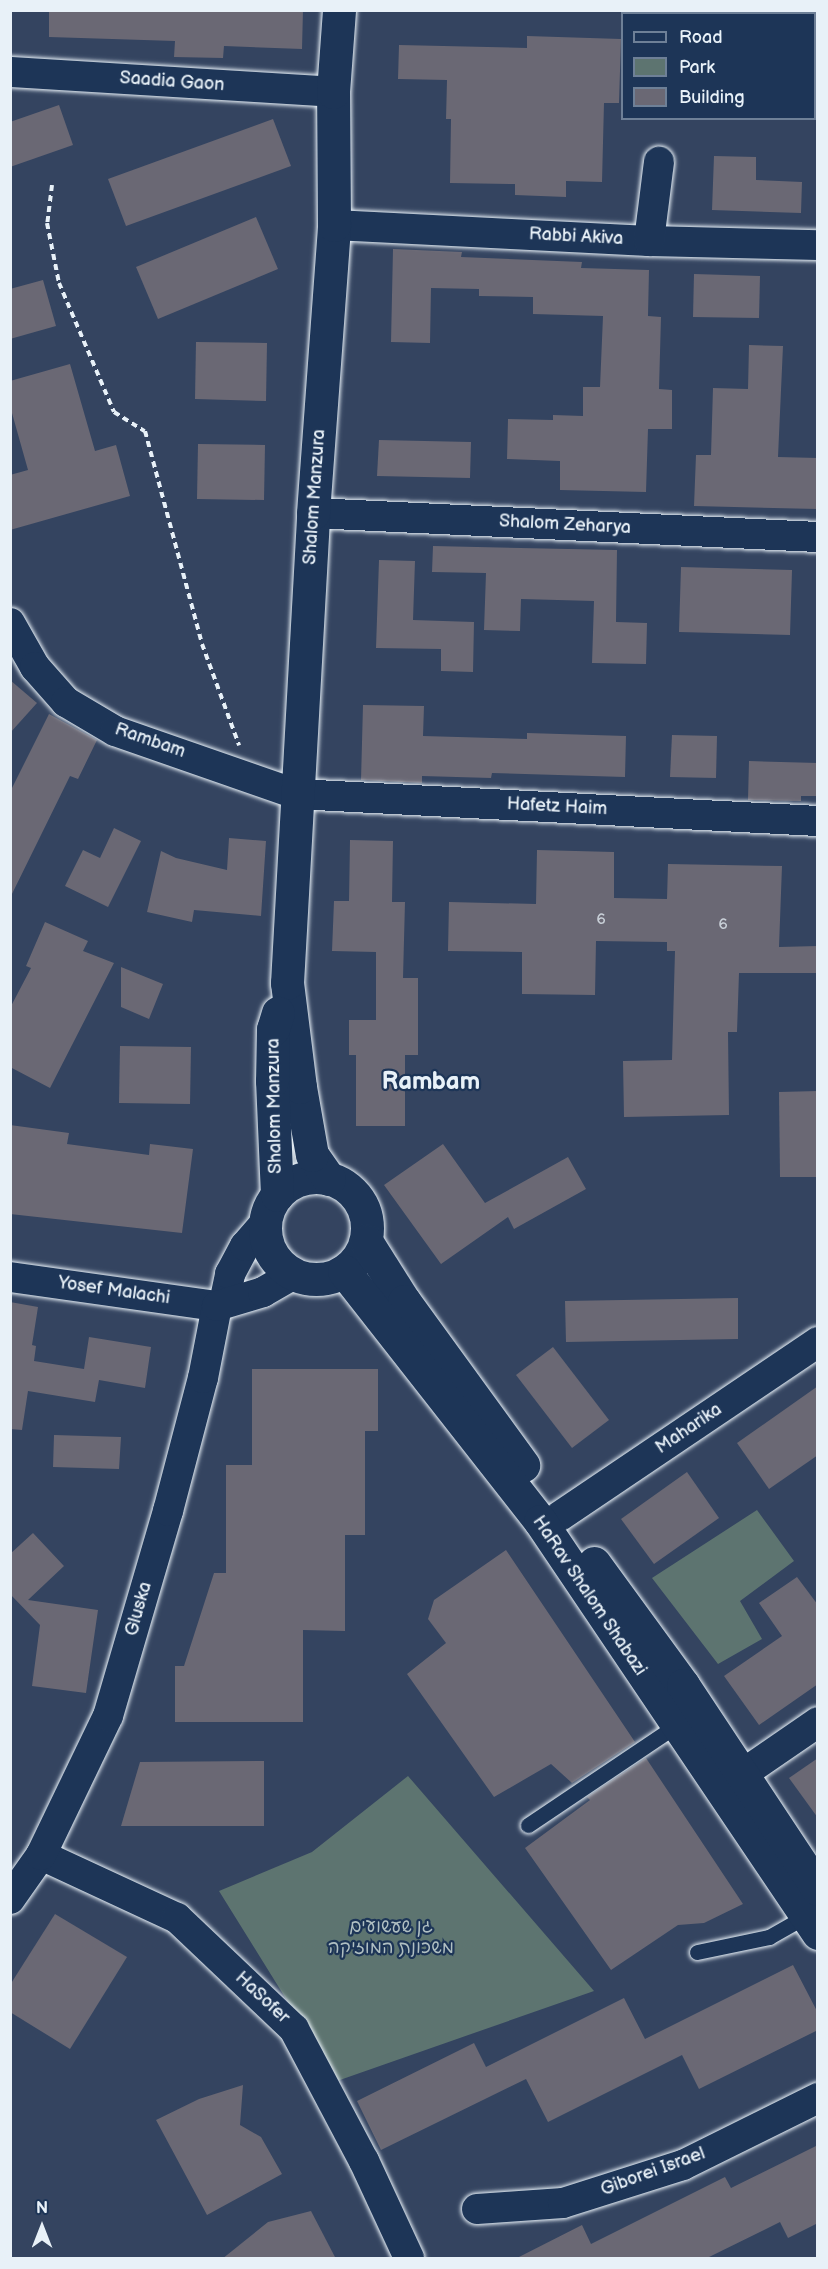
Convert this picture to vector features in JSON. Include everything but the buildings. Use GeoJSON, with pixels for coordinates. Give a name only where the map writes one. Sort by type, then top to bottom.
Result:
{"type":"FeatureCollection","features":[{"type":"Feature","properties":{"kind":"street","name":"Shalom Manzura"},"geometry":{"type":"LineString","coordinates":[[329,1179],[312,1155],[300,1087],[287,983],[313,513],[334,225],[333,92],[339,10]]}},
{"type":"Feature","properties":{"kind":"street","name":"Saadia Gaon"},"geometry":{"type":"LineString","coordinates":[[10,72],[333,92]]}},
{"type":"Feature","properties":{"kind":"street"},"geometry":{"type":"LineString","coordinates":[[650,241],[659,162]]}},
{"type":"Feature","properties":{"kind":"street","name":"Rabbi Akiva"},"geometry":{"type":"LineString","coordinates":[[334,225],[650,241],[818,245]]}},
{"type":"Feature","properties":{"kind":"street","name":"Shalom Zeharya"},"geometry":{"type":"LineString","coordinates":[[313,513],[818,537]]}},
{"type":"Feature","properties":{"kind":"street","name":"Rambam"},"geometry":{"type":"LineString","coordinates":[[10,623],[34,667],[66,702],[115,731],[296,794]]}},
{"type":"Feature","properties":{"kind":"street","name":"Hafetz Haim"},"geometry":{"type":"LineString","coordinates":[[296,794],[818,821]]}},
{"type":"Feature","properties":{"kind":"street","name":"Shalom Manzura"},"geometry":{"type":"LineString","coordinates":[[272,1208],[273,1029],[287,983]]}},
{"type":"Feature","properties":{"kind":"street"},"geometry":{"type":"LineString","coordinates":[[310,1178],[329,1179],[339,1183],[357,1198],[366,1219],[366,1241],[353,1263],[344,1271],[323,1279],[294,1274],[279,1263],[269,1248],[265,1229],[272,1208],[292,1184],[310,1178]]}},
{"type":"Feature","properties":{"kind":"street","name":"Gluska"},"geometry":{"type":"LineString","coordinates":[[10,1899],[41,1855],[108,1716],[168,1511],[220,1304],[230,1274],[245,1246],[272,1208]]}},
{"type":"Feature","properties":{"kind":"street","name":"HaRav Shalom Shabazi"},"geometry":{"type":"LineString","coordinates":[[366,1241],[404,1300],[683,1685],[741,1775],[814,1913]]}},
{"type":"Feature","properties":{"kind":"street","name":"HaRav Shalom Shabazi"},"geometry":{"type":"LineString","coordinates":[[344,1271],[540,1521],[677,1725],[814,1913]]}},
{"type":"Feature","properties":{"kind":"street"},"geometry":{"type":"LineString","coordinates":[[220,1304],[263,1292],[294,1274]]}},
{"type":"Feature","properties":{"kind":"street","name":"Yosef Malachi"},"geometry":{"type":"LineString","coordinates":[[10,1277],[220,1304]]}},
{"type":"Feature","properties":{"kind":"street","name":"Maharika"},"geometry":{"type":"LineString","coordinates":[[560,1516],[818,1342]]}},
{"type":"Feature","properties":{"kind":"street"},"geometry":{"type":"LineString","coordinates":[[741,1775],[818,1722]]}},
{"type":"Feature","properties":{"kind":"street","name":"HaSofer"},"geometry":{"type":"LineString","coordinates":[[41,1855],[177,1918],[294,2029],[364,2161],[409,2259]]}},
{"type":"Feature","properties":{"kind":"street","name":"Giborei Israel"},"geometry":{"type":"LineString","coordinates":[[477,2209],[563,2203],[683,2165],[818,2098]]}},
{"type":"Feature","properties":{"kind":"lane"},"geometry":{"type":"LineString","coordinates":[[528,1825],[677,1725]]}},
{"type":"Feature","properties":{"kind":"lane"},"geometry":{"type":"LineString","coordinates":[[698,1952],[769,1937],[814,1913]]}},
{"type":"Feature","properties":{"kind":"path"},"geometry":{"type":"LineString","coordinates":[[51,185],[47,223],[59,283],[114,412],[145,431],[202,644],[250,777]]}},
{"type":"Feature","properties":{"kind":"green space"},"geometry":{"type":"Polygon","coordinates":[[[757,1510],[794,1561],[740,1601],[762,1639],[718,1664],[652,1578],[757,1510]]]}},
{"type":"Feature","properties":{"kind":"green space","name":"גן שעשועים משכונת המוזיקה"},"geometry":{"type":"Polygon","coordinates":[[[408,1776],[594,1991],[337,2081],[219,1891],[312,1852],[408,1776]]]}},
{"type":"Feature","properties":{"kind":"district","name":"Rambam"},"geometry":{"type":"Point","coordinates":[431,1082]}}]}
